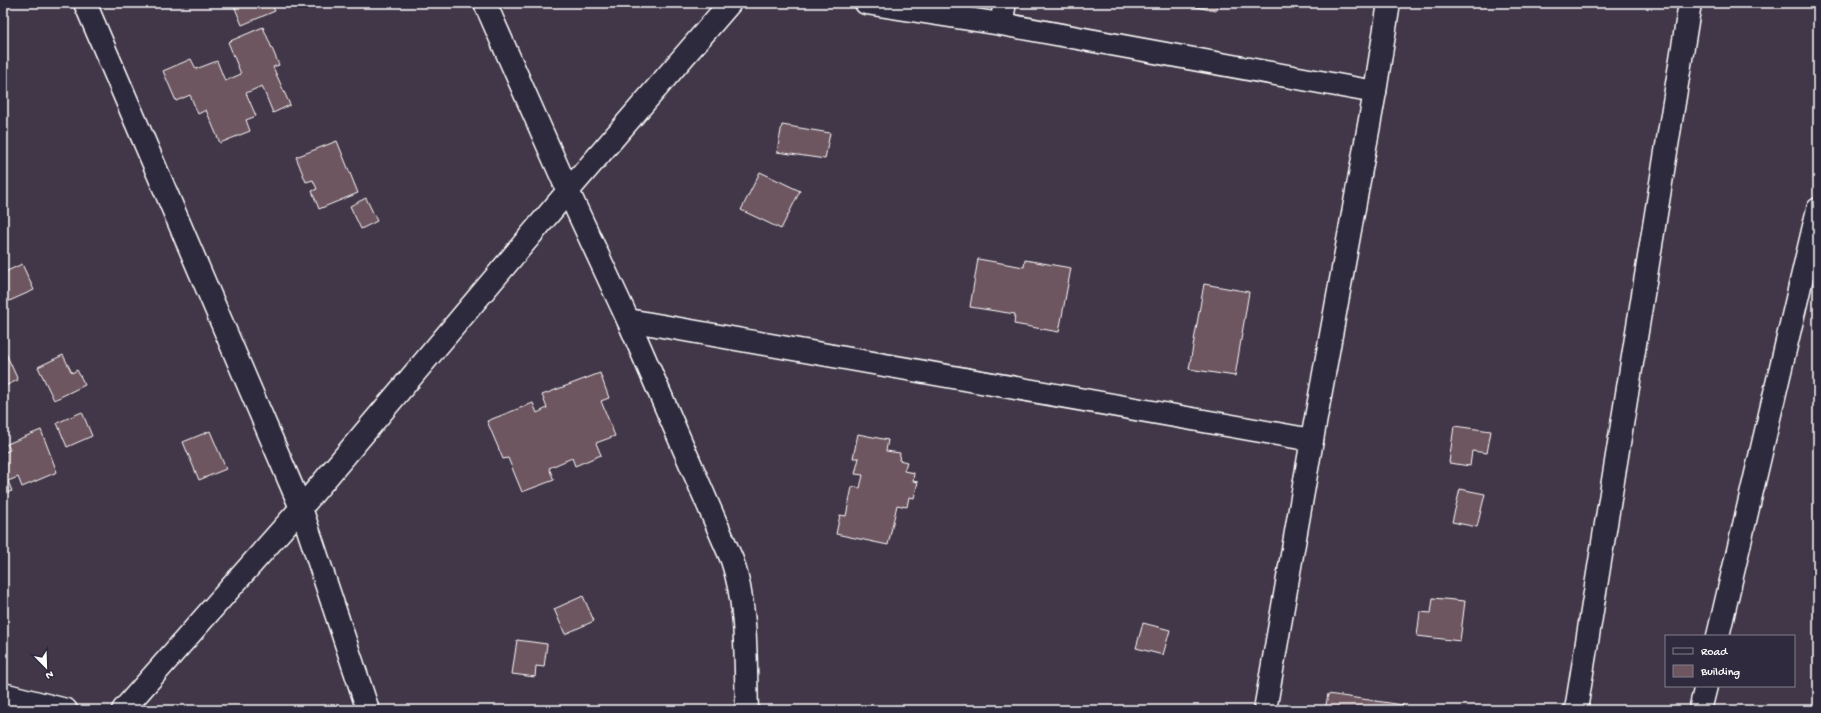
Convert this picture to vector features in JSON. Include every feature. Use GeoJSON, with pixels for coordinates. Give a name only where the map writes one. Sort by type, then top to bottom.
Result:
{"type":"FeatureCollection","features":[{"type":"Feature","properties":{"kind":"street"},"geometry":{"type":"LineString","coordinates":[[85,3],[301,508],[368,710]]}},
{"type":"Feature","properties":{"kind":"street"},"geometry":{"type":"LineString","coordinates":[[485,3],[568,191],[628,320],[738,577],[744,622],[747,710]]}},
{"type":"Feature","properties":{"kind":"street"},"geometry":{"type":"LineString","coordinates":[[123,710],[301,508],[568,191],[730,3]]}},
{"type":"Feature","properties":{"kind":"street"},"geometry":{"type":"LineString","coordinates":[[866,3],[1003,13],[1375,92]]}},
{"type":"Feature","properties":{"kind":"street"},"geometry":{"type":"LineString","coordinates":[[1265,710],[1375,92],[1389,3]]}},
{"type":"Feature","properties":{"kind":"street"},"geometry":{"type":"LineString","coordinates":[[1576,710],[1690,3]]}},
{"type":"Feature","properties":{"kind":"street"},"geometry":{"type":"LineString","coordinates":[[1718,635],[1818,209]]}},
{"type":"Feature","properties":{"kind":"street"},"geometry":{"type":"LineString","coordinates":[[628,320],[1312,440]]}},
{"type":"Feature","properties":{"kind":"street"},"geometry":{"type":"LineString","coordinates":[[1700,710],[1706,687]]}},
{"type":"Feature","properties":{"kind":"street"},"geometry":{"type":"LineString","coordinates":[[3,694],[66,710]]}},
{"type":"Feature","properties":{"kind":"building"},"geometry":{"type":"Polygon","coordinates":[[[233,3],[271,3],[275,11],[242,25],[233,3]]]}},
{"type":"Feature","properties":{"kind":"building"},"geometry":{"type":"Polygon","coordinates":[[[1197,3],[1218,3],[1216,11],[1196,7],[1197,3]]]}},
{"type":"Feature","properties":{"kind":"building"},"geometry":{"type":"Polygon","coordinates":[[[263,27],[279,65],[273,67],[290,105],[273,113],[262,86],[246,93],[256,116],[246,120],[250,131],[220,143],[206,110],[198,114],[190,95],[176,101],[163,71],[191,59],[196,69],[217,61],[225,81],[241,74],[228,42],[263,27]]]}},
{"type":"Feature","properties":{"kind":"building"},"geometry":{"type":"Polygon","coordinates":[[[782,125],[830,133],[825,159],[777,152],[782,125]]]}},
{"type":"Feature","properties":{"kind":"building"},"geometry":{"type":"Polygon","coordinates":[[[337,141],[358,193],[319,209],[312,191],[317,189],[313,180],[306,182],[296,157],[337,141]]]}},
{"type":"Feature","properties":{"kind":"building"},"geometry":{"type":"Polygon","coordinates":[[[760,172],[800,191],[781,229],[741,210],[760,172]]]}},
{"type":"Feature","properties":{"kind":"building"},"geometry":{"type":"Polygon","coordinates":[[[366,198],[377,221],[361,229],[350,206],[366,198]]]}},
{"type":"Feature","properties":{"kind":"building"},"geometry":{"type":"Polygon","coordinates":[[[978,259],[1024,267],[1025,260],[1071,268],[1059,332],[1014,324],[1015,314],[970,307],[978,259]]]}},
{"type":"Feature","properties":{"kind":"building"},"geometry":{"type":"Polygon","coordinates":[[[22,264],[34,290],[7,302],[3,294],[3,273],[22,264]]]}},
{"type":"Feature","properties":{"kind":"building"},"geometry":{"type":"Polygon","coordinates":[[[1204,284],[1249,292],[1235,376],[1189,369],[1204,284]]]}},
{"type":"Feature","properties":{"kind":"building"},"geometry":{"type":"Polygon","coordinates":[[[3,347],[18,380],[3,387],[3,347]]]}},
{"type":"Feature","properties":{"kind":"building"},"geometry":{"type":"Polygon","coordinates":[[[63,355],[72,373],[77,370],[85,385],[54,400],[38,367],[63,355]]]}},
{"type":"Feature","properties":{"kind":"building"},"geometry":{"type":"Polygon","coordinates":[[[600,373],[609,398],[601,401],[615,436],[596,443],[601,455],[575,466],[572,458],[549,468],[554,480],[522,492],[508,458],[503,459],[487,421],[533,403],[537,413],[547,408],[542,395],[600,373]]]}},
{"type":"Feature","properties":{"kind":"building"},"geometry":{"type":"Polygon","coordinates":[[[82,412],[92,436],[67,447],[57,423],[82,412]]]}},
{"type":"Feature","properties":{"kind":"building"},"geometry":{"type":"Polygon","coordinates":[[[1454,426],[1491,431],[1487,453],[1472,451],[1470,466],[1449,463],[1454,426]]]}},
{"type":"Feature","properties":{"kind":"building"},"geometry":{"type":"Polygon","coordinates":[[[41,430],[57,472],[22,487],[18,477],[8,481],[12,491],[3,494],[3,453],[10,450],[7,444],[41,430]]]}},
{"type":"Feature","properties":{"kind":"building"},"geometry":{"type":"Polygon","coordinates":[[[210,431],[226,469],[199,480],[183,442],[210,431]]]}},
{"type":"Feature","properties":{"kind":"building"},"geometry":{"type":"Polygon","coordinates":[[[858,434],[888,440],[886,451],[900,453],[899,460],[907,462],[904,471],[914,473],[913,481],[918,482],[914,498],[909,497],[907,507],[897,505],[888,545],[836,534],[840,515],[846,516],[852,487],[860,488],[863,475],[855,474],[859,458],[853,458],[858,434]]]}},
{"type":"Feature","properties":{"kind":"building"},"geometry":{"type":"Polygon","coordinates":[[[1460,489],[1485,494],[1477,527],[1452,522],[1460,489]]]}},
{"type":"Feature","properties":{"kind":"building"},"geometry":{"type":"Polygon","coordinates":[[[583,596],[594,621],[565,634],[554,609],[583,596]]]}},
{"type":"Feature","properties":{"kind":"building"},"geometry":{"type":"Polygon","coordinates":[[[1433,598],[1465,601],[1460,641],[1417,636],[1420,612],[1431,613],[1433,598]]]}},
{"type":"Feature","properties":{"kind":"building"},"geometry":{"type":"Polygon","coordinates":[[[1143,623],[1170,630],[1163,655],[1136,648],[1143,623]]]}},
{"type":"Feature","properties":{"kind":"building"},"geometry":{"type":"Polygon","coordinates":[[[517,640],[547,644],[544,667],[536,666],[535,677],[512,674],[517,640]]]}},
{"type":"Feature","properties":{"kind":"building"},"geometry":{"type":"Polygon","coordinates":[[[1328,694],[1403,705],[1402,710],[1325,710],[1328,694]]]}}]}
